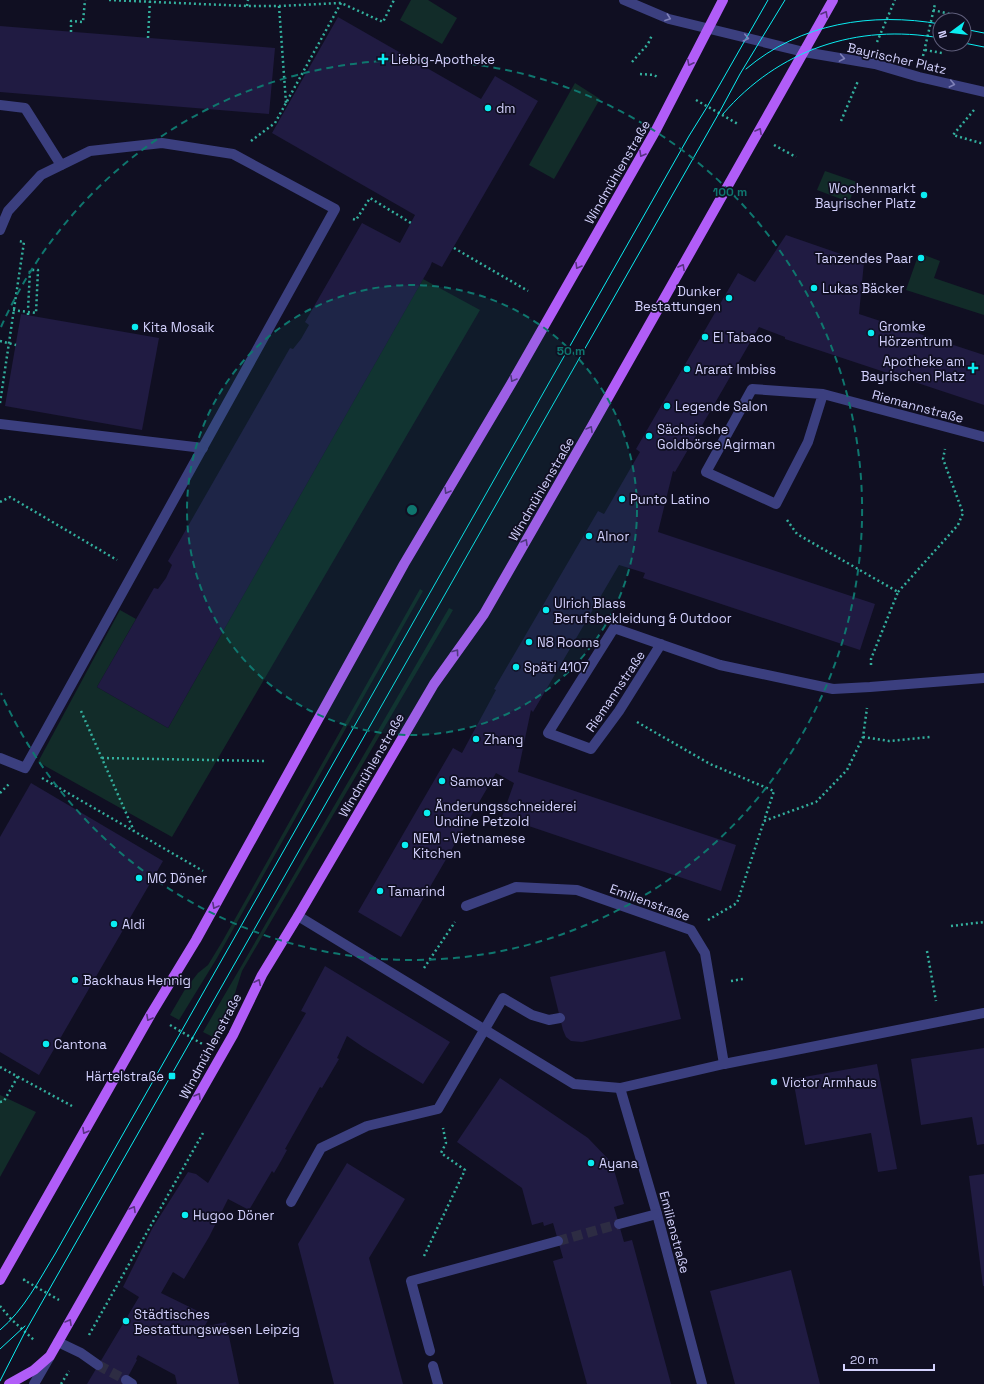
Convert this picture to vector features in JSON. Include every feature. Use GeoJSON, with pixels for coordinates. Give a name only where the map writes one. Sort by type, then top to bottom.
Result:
{"type":"FeatureCollection","features":[{"type":"Feature","properties":{"kind":"main road"},"geometry":{"type":"LineString","coordinates":[[677,89],[723,0]]}},
{"type":"Feature","properties":{"kind":"main road"},"geometry":{"type":"LineString","coordinates":[[757,135],[833,0]]}},
{"type":"Feature","properties":{"kind":"main road","name":"Windmühlenstraße"},"geometry":{"type":"LineString","coordinates":[[0,1280],[151,1014],[196,940],[404,564],[515,377],[662,120],[677,89]]}},
{"type":"Feature","properties":{"kind":"main road","name":"Windmühlenstraße"},"geometry":{"type":"LineString","coordinates":[[50,1356],[233,1035],[262,975],[434,684],[484,614],[757,135]]}},
{"type":"Feature","properties":{"kind":"main road"},"geometry":{"type":"LineString","coordinates":[[9,1384],[34,1370],[50,1356]]}},
{"type":"Feature","properties":{"kind":"street","name":"Bayrischer Platz"},"geometry":{"type":"LineString","coordinates":[[628,2],[669,19],[708,29],[804,52],[875,64],[919,77],[984,92]]}},
{"type":"Feature","properties":{"kind":"street"},"geometry":{"type":"LineString","coordinates":[[0,105],[25,108],[61,166]]}},
{"type":"Feature","properties":{"kind":"street"},"geometry":{"type":"LineString","coordinates":[[0,230],[4,209],[41,175],[90,151],[162,143],[233,154],[335,209],[25,768],[0,758]]}},
{"type":"Feature","properties":{"kind":"street","name":"Riemannstraße"},"geometry":{"type":"LineString","coordinates":[[776,504],[706,472],[752,389],[823,394],[984,436]]}},
{"type":"Feature","properties":{"kind":"street"},"geometry":{"type":"LineString","coordinates":[[776,504],[808,442],[823,394]]}},
{"type":"Feature","properties":{"kind":"street"},"geometry":{"type":"LineString","coordinates":[[0,424],[203,448]]}},
{"type":"Feature","properties":{"kind":"street","name":"Riemannstraße"},"geometry":{"type":"LineString","coordinates":[[661,644],[619,711],[591,749],[548,733],[614,628],[661,644],[720,665],[833,689],[984,678]]}},
{"type":"Feature","properties":{"kind":"street","name":"Emilienstraße"},"geometry":{"type":"LineString","coordinates":[[466,906],[516,887],[577,890],[691,930],[705,954],[724,1064]]}},
{"type":"Feature","properties":{"kind":"street"},"geometry":{"type":"LineString","coordinates":[[298,916],[574,1084],[620,1088],[724,1064],[984,1013]]}},
{"type":"Feature","properties":{"kind":"street"},"geometry":{"type":"LineString","coordinates":[[291,1202],[321,1148],[367,1126],[438,1109],[450,1085],[485,1030],[503,998],[532,1015],[549,1020],[560,1018]]}},
{"type":"Feature","properties":{"kind":"street","name":"Emilienstraße"},"geometry":{"type":"LineString","coordinates":[[620,1088],[658,1214],[702,1384]]}},
{"type":"Feature","properties":{"kind":"street"},"geometry":{"type":"LineString","coordinates":[[619,1224],[658,1214]]}},
{"type":"Feature","properties":{"kind":"street"},"geometry":{"type":"LineString","coordinates":[[430,1351],[411,1281],[558,1241]]}},
{"type":"Feature","properties":{"kind":"street"},"geometry":{"type":"LineString","coordinates":[[58,1342],[81,1353],[98,1365]]}},
{"type":"Feature","properties":{"kind":"street","name":"Windmühlenstraße"},"geometry":{"type":"LineString","coordinates":[[34,1384],[50,1356]]}},
{"type":"Feature","properties":{"kind":"street"},"geometry":{"type":"LineString","coordinates":[[434,1366],[438,1384]]}},
{"type":"Feature","properties":{"kind":"path"},"geometry":{"type":"LineString","coordinates":[[71,32],[71,21],[83,22],[85,0]]}},
{"type":"Feature","properties":{"kind":"path"},"geometry":{"type":"LineString","coordinates":[[109,0],[247,6],[341,3],[383,22],[394,0]]}},
{"type":"Feature","properties":{"kind":"path"},"geometry":{"type":"LineString","coordinates":[[247,6],[248,0]]}},
{"type":"Feature","properties":{"kind":"path"},"geometry":{"type":"LineString","coordinates":[[148,38],[150,1]]}},
{"type":"Feature","properties":{"kind":"path"},"geometry":{"type":"LineString","coordinates":[[233,154],[275,123],[341,3]]}},
{"type":"Feature","properties":{"kind":"path"},"geometry":{"type":"LineString","coordinates":[[923,56],[935,4]]}},
{"type":"Feature","properties":{"kind":"path"},"geometry":{"type":"LineString","coordinates":[[280,6],[286,104]]}},
{"type":"Feature","properties":{"kind":"path"},"geometry":{"type":"LineString","coordinates":[[933,10],[942,12]]}},
{"type":"Feature","properties":{"kind":"path"},"geometry":{"type":"LineString","coordinates":[[632,62],[648,44]]}},
{"type":"Feature","properties":{"kind":"path"},"geometry":{"type":"LineString","coordinates":[[925,50],[942,53]]}},
{"type":"Feature","properties":{"kind":"path"},"geometry":{"type":"LineString","coordinates":[[640,74],[654,75],[796,157]]}},
{"type":"Feature","properties":{"kind":"path"},"geometry":{"type":"LineString","coordinates":[[975,109],[953,135],[984,144]]}},
{"type":"Feature","properties":{"kind":"path"},"geometry":{"type":"LineString","coordinates":[[356,220],[370,198],[411,223]]}},
{"type":"Feature","properties":{"kind":"path"},"geometry":{"type":"LineString","coordinates":[[454,248],[528,291]]}},
{"type":"Feature","properties":{"kind":"path"},"geometry":{"type":"LineString","coordinates":[[0,405],[23,250]]}},
{"type":"Feature","properties":{"kind":"path"},"geometry":{"type":"LineString","coordinates":[[13,310],[36,313],[38,270],[30,270],[28,310],[28,315]]}},
{"type":"Feature","properties":{"kind":"path"},"geometry":{"type":"LineString","coordinates":[[0,341],[16,345]]}},
{"type":"Feature","properties":{"kind":"path"},"geometry":{"type":"LineString","coordinates":[[764,821],[816,802],[847,770],[863,737],[870,687],[871,659],[898,592],[958,525],[963,513],[943,459],[948,427]]}},
{"type":"Feature","properties":{"kind":"path"},"geometry":{"type":"LineString","coordinates":[[0,502],[10,497],[135,571]]}},
{"type":"Feature","properties":{"kind":"path"},"geometry":{"type":"LineString","coordinates":[[776,504],[797,534],[898,592]]}},
{"type":"Feature","properties":{"kind":"path"},"geometry":{"type":"LineString","coordinates":[[70,687],[134,831]]}},
{"type":"Feature","properties":{"kind":"path"},"geometry":{"type":"LineString","coordinates":[[619,711],[710,764],[774,791],[737,903],[691,930]]}},
{"type":"Feature","properties":{"kind":"path"},"geometry":{"type":"LineString","coordinates":[[863,737],[889,741],[930,737]]}},
{"type":"Feature","properties":{"kind":"path"},"geometry":{"type":"LineString","coordinates":[[102,758],[265,761]]}},
{"type":"Feature","properties":{"kind":"path"},"geometry":{"type":"LineString","coordinates":[[25,768],[203,871]]}},
{"type":"Feature","properties":{"kind":"path"},"geometry":{"type":"LineString","coordinates":[[951,926],[984,922]]}},
{"type":"Feature","properties":{"kind":"path"},"geometry":{"type":"LineString","coordinates":[[413,985],[441,943]]}},
{"type":"Feature","properties":{"kind":"path"},"geometry":{"type":"LineString","coordinates":[[927,951],[940,1022]]}},
{"type":"Feature","properties":{"kind":"path"},"geometry":{"type":"LineString","coordinates":[[170,1024],[204,1044]]}},
{"type":"Feature","properties":{"kind":"path"},"geometry":{"type":"LineString","coordinates":[[0,1067],[72,1106]]}},
{"type":"Feature","properties":{"kind":"path"},"geometry":{"type":"LineString","coordinates":[[0,1102],[4,1101],[18,1076]]}},
{"type":"Feature","properties":{"kind":"path"},"geometry":{"type":"LineString","coordinates":[[92,1331],[203,1133]]}},
{"type":"Feature","properties":{"kind":"path"},"geometry":{"type":"LineString","coordinates":[[411,1281],[465,1170],[441,1153],[446,1143]]}},
{"type":"Feature","properties":{"kind":"path"},"geometry":{"type":"LineString","coordinates":[[24,1280],[59,1300]]}},
{"type":"Feature","properties":{"kind":"path"},"geometry":{"type":"LineString","coordinates":[[61,1384],[72,1366]]}},
{"type":"Feature","properties":{"kind":"green space"},"geometry":{"type":"Polygon","coordinates":[[[411,0],[428,0],[457,18],[442,44],[400,20],[411,0]]]}},
{"type":"Feature","properties":{"kind":"green space"},"geometry":{"type":"Polygon","coordinates":[[[575,83],[600,99],[554,179],[529,165],[575,83]]]}},
{"type":"Feature","properties":{"kind":"green space"},"geometry":{"type":"Polygon","coordinates":[[[825,171],[857,182],[849,202],[817,190],[825,171]]]}},
{"type":"Feature","properties":{"kind":"green space"},"geometry":{"type":"Polygon","coordinates":[[[919,253],[940,261],[934,278],[984,295],[984,315],[906,290],[919,253]]]}},
{"type":"Feature","properties":{"kind":"green space"},"geometry":{"type":"Polygon","coordinates":[[[423,279],[480,310],[172,837],[38,762],[120,610],[136,619],[97,687],[168,728],[423,279]]]}},
{"type":"Feature","properties":{"kind":"green space"},"geometry":{"type":"Polygon","coordinates":[[[420,589],[423,591],[217,958],[179,1020],[170,1015],[184,991],[198,973],[208,965],[222,942],[420,589]]]}},
{"type":"Feature","properties":{"kind":"green space"},"geometry":{"type":"Polygon","coordinates":[[[449,608],[453,610],[242,971],[229,1012],[215,1038],[203,1032],[449,608]]]}},
{"type":"Feature","properties":{"kind":"green space"},"geometry":{"type":"Polygon","coordinates":[[[0,1095],[36,1112],[0,1177],[0,1095]]]}},
{"type":"Feature","properties":{"kind":"building"},"geometry":{"type":"Polygon","coordinates":[[[338,17],[481,99],[495,76],[538,101],[442,267],[432,262],[168,728],[97,687],[154,588],[158,589],[166,578],[172,565],[168,561],[290,348],[293,349],[301,339],[309,325],[305,322],[362,223],[400,243],[415,215],[272,133],[338,17]]]}},
{"type":"Feature","properties":{"kind":"building"},"geometry":{"type":"Polygon","coordinates":[[[0,26],[275,48],[269,114],[0,92],[0,26]]]}},
{"type":"Feature","properties":{"kind":"building"},"geometry":{"type":"Polygon","coordinates":[[[786,235],[864,262],[859,314],[984,355],[984,405],[785,339],[785,337],[759,327],[675,472],[673,471],[658,532],[875,604],[860,650],[643,578],[645,573],[619,565],[533,712],[531,710],[518,772],[736,845],[721,891],[502,817],[514,783],[496,773],[401,937],[358,912],[453,748],[462,753],[496,690],[494,689],[598,511],[604,514],[640,452],[636,449],[738,273],[755,282],[786,235]]]}},
{"type":"Feature","properties":{"kind":"building"},"geometry":{"type":"Polygon","coordinates":[[[21,314],[159,338],[142,430],[5,406],[21,314]]]}},
{"type":"Feature","properties":{"kind":"building"},"geometry":{"type":"Polygon","coordinates":[[[31,783],[163,861],[39,1075],[0,1052],[0,837],[31,783]]]}},
{"type":"Feature","properties":{"kind":"building"},"geometry":{"type":"Polygon","coordinates":[[[665,951],[681,1019],[582,1042],[571,1041],[566,1037],[550,977],[665,951]]]}},
{"type":"Feature","properties":{"kind":"building"},"geometry":{"type":"Polygon","coordinates":[[[325,966],[450,1042],[423,1084],[347,1036],[337,1058],[339,1059],[322,1088],[320,1087],[285,1149],[287,1150],[274,1173],[272,1171],[249,1210],[228,1199],[209,1237],[184,1279],[173,1272],[161,1293],[210,1317],[204,1327],[226,1322],[239,1384],[177,1384],[175,1375],[138,1355],[137,1360],[124,1384],[87,1384],[139,1297],[123,1287],[153,1227],[188,1172],[196,1174],[208,1183],[306,1013],[301,1011],[325,966]]]}},
{"type":"Feature","properties":{"kind":"building"},"geometry":{"type":"Polygon","coordinates":[[[984,1048],[984,1144],[977,1145],[972,1117],[921,1125],[911,1059],[984,1048]]]}},
{"type":"Feature","properties":{"kind":"building"},"geometry":{"type":"Polygon","coordinates":[[[877,1064],[897,1169],[878,1172],[871,1133],[805,1145],[793,1079],[877,1064]]]}},
{"type":"Feature","properties":{"kind":"building"},"geometry":{"type":"Polygon","coordinates":[[[500,1078],[588,1138],[612,1163],[624,1204],[614,1207],[624,1242],[632,1240],[671,1384],[587,1384],[553,1261],[563,1258],[553,1223],[544,1226],[543,1222],[532,1225],[522,1188],[457,1142],[500,1078]]]}},
{"type":"Feature","properties":{"kind":"building"},"geometry":{"type":"Polygon","coordinates":[[[347,1163],[405,1199],[369,1258],[403,1384],[334,1384],[298,1244],[347,1163]]]}},
{"type":"Feature","properties":{"kind":"building"},"geometry":{"type":"Polygon","coordinates":[[[984,1174],[984,1286],[983,1286],[969,1176],[984,1174]]]}},
{"type":"Feature","properties":{"kind":"building"},"geometry":{"type":"Polygon","coordinates":[[[791,1270],[820,1384],[735,1384],[710,1291],[791,1270]]]}},
{"type":"Feature","properties":{"kind":"tunnel"},"geometry":{"type":"LineString","coordinates":[[558,1241],[619,1224]]}},
{"type":"Feature","properties":{"kind":"tunnel"},"geometry":{"type":"LineString","coordinates":[[98,1365],[126,1380]]}},
{"type":"Feature","properties":{"kind":"tram line"},"geometry":{"type":"LineString","coordinates":[[0,1330],[24,1304],[55,1254],[689,136],[768,0]]}},
{"type":"Feature","properties":{"kind":"tram line"},"geometry":{"type":"LineString","coordinates":[[0,1381],[25,1332],[740,74],[785,0]]}},
{"type":"Feature","properties":{"kind":"tram line"},"geometry":{"type":"LineString","coordinates":[[746,69],[767,53],[813,31],[863,21],[889,20],[932,23]]}},
{"type":"Feature","properties":{"kind":"tram line"},"geometry":{"type":"LineString","coordinates":[[972,31],[984,33]]}},
{"type":"Feature","properties":{"kind":"tram line"},"geometry":{"type":"LineString","coordinates":[[723,114],[745,92],[768,73],[794,58],[821,46],[849,39],[879,35],[909,34],[932,37]]}},
{"type":"Feature","properties":{"kind":"tram line"},"geometry":{"type":"LineString","coordinates":[[972,45],[984,47]]}},
{"type":"Feature","properties":{"kind":"tram line"},"geometry":{"type":"LineString","coordinates":[[0,1349],[25,1326]]}},
{"type":"Feature","properties":{"kind":"place","name":"Liebig-Apotheke"},"geometry":{"type":"Point","coordinates":[383,59]}},
{"type":"Feature","properties":{"kind":"place","name":"dm"},"geometry":{"type":"Point","coordinates":[488,108]}},
{"type":"Feature","properties":{"kind":"place","name":"Wochenmarkt Bayrischer Platz"},"geometry":{"type":"Point","coordinates":[924,195]}},
{"type":"Feature","properties":{"kind":"place","name":"Tanzendes Paar"},"geometry":{"type":"Point","coordinates":[921,258]}},
{"type":"Feature","properties":{"kind":"place","name":"Lukas Bäcker"},"geometry":{"type":"Point","coordinates":[814,288]}},
{"type":"Feature","properties":{"kind":"place","name":"Dunker Bestattungen"},"geometry":{"type":"Point","coordinates":[729,298]}},
{"type":"Feature","properties":{"kind":"place","name":"Kita Mosaik"},"geometry":{"type":"Point","coordinates":[135,327]}},
{"type":"Feature","properties":{"kind":"place","name":"Gromke Hörzentrum"},"geometry":{"type":"Point","coordinates":[871,333]}},
{"type":"Feature","properties":{"kind":"place","name":"El Tabaco"},"geometry":{"type":"Point","coordinates":[705,337]}},
{"type":"Feature","properties":{"kind":"place","name":"Apotheke am Bayrischen Platz"},"geometry":{"type":"Point","coordinates":[973,368]}},
{"type":"Feature","properties":{"kind":"place","name":"Ararat Imbiss"},"geometry":{"type":"Point","coordinates":[687,369]}},
{"type":"Feature","properties":{"kind":"place","name":"Legende Salon"},"geometry":{"type":"Point","coordinates":[667,406]}},
{"type":"Feature","properties":{"kind":"place","name":"Sächsische Goldbörse Agirman"},"geometry":{"type":"Point","coordinates":[649,436]}},
{"type":"Feature","properties":{"kind":"place","name":"Punto Latino"},"geometry":{"type":"Point","coordinates":[622,499]}},
{"type":"Feature","properties":{"kind":"place","name":"Alnor"},"geometry":{"type":"Point","coordinates":[589,536]}},
{"type":"Feature","properties":{"kind":"place","name":"Ulrich Blass Berufsbekleidung & Outdoor"},"geometry":{"type":"Point","coordinates":[546,610]}},
{"type":"Feature","properties":{"kind":"place","name":"N8 Rooms"},"geometry":{"type":"Point","coordinates":[529,642]}},
{"type":"Feature","properties":{"kind":"place","name":"Späti 4107"},"geometry":{"type":"Point","coordinates":[516,667]}},
{"type":"Feature","properties":{"kind":"place","name":"Zhang"},"geometry":{"type":"Point","coordinates":[476,739]}},
{"type":"Feature","properties":{"kind":"place","name":"Samovar"},"geometry":{"type":"Point","coordinates":[442,781]}},
{"type":"Feature","properties":{"kind":"place","name":"Änderungsschneiderei Undine Petzold"},"geometry":{"type":"Point","coordinates":[427,813]}},
{"type":"Feature","properties":{"kind":"place","name":"NEM - Vietnamese Kitchen"},"geometry":{"type":"Point","coordinates":[405,845]}},
{"type":"Feature","properties":{"kind":"place","name":"MC Döner"},"geometry":{"type":"Point","coordinates":[139,878]}},
{"type":"Feature","properties":{"kind":"place","name":"Tamarind"},"geometry":{"type":"Point","coordinates":[380,891]}},
{"type":"Feature","properties":{"kind":"place","name":"Aldi"},"geometry":{"type":"Point","coordinates":[114,924]}},
{"type":"Feature","properties":{"kind":"place","name":"Backhaus Hennig"},"geometry":{"type":"Point","coordinates":[75,980]}},
{"type":"Feature","properties":{"kind":"place","name":"Cantona"},"geometry":{"type":"Point","coordinates":[46,1044]}},
{"type":"Feature","properties":{"kind":"place","name":"Härtelstraße"},"geometry":{"type":"Point","coordinates":[172,1076]}},
{"type":"Feature","properties":{"kind":"place","name":"Victor Armhaus"},"geometry":{"type":"Point","coordinates":[774,1082]}},
{"type":"Feature","properties":{"kind":"place","name":"Ayana"},"geometry":{"type":"Point","coordinates":[591,1163]}},
{"type":"Feature","properties":{"kind":"place","name":"Hugoo Döner"},"geometry":{"type":"Point","coordinates":[185,1215]}},
{"type":"Feature","properties":{"kind":"place","name":"Städtisches Bestattungswesen Leipzig"},"geometry":{"type":"Point","coordinates":[126,1321]}}]}
